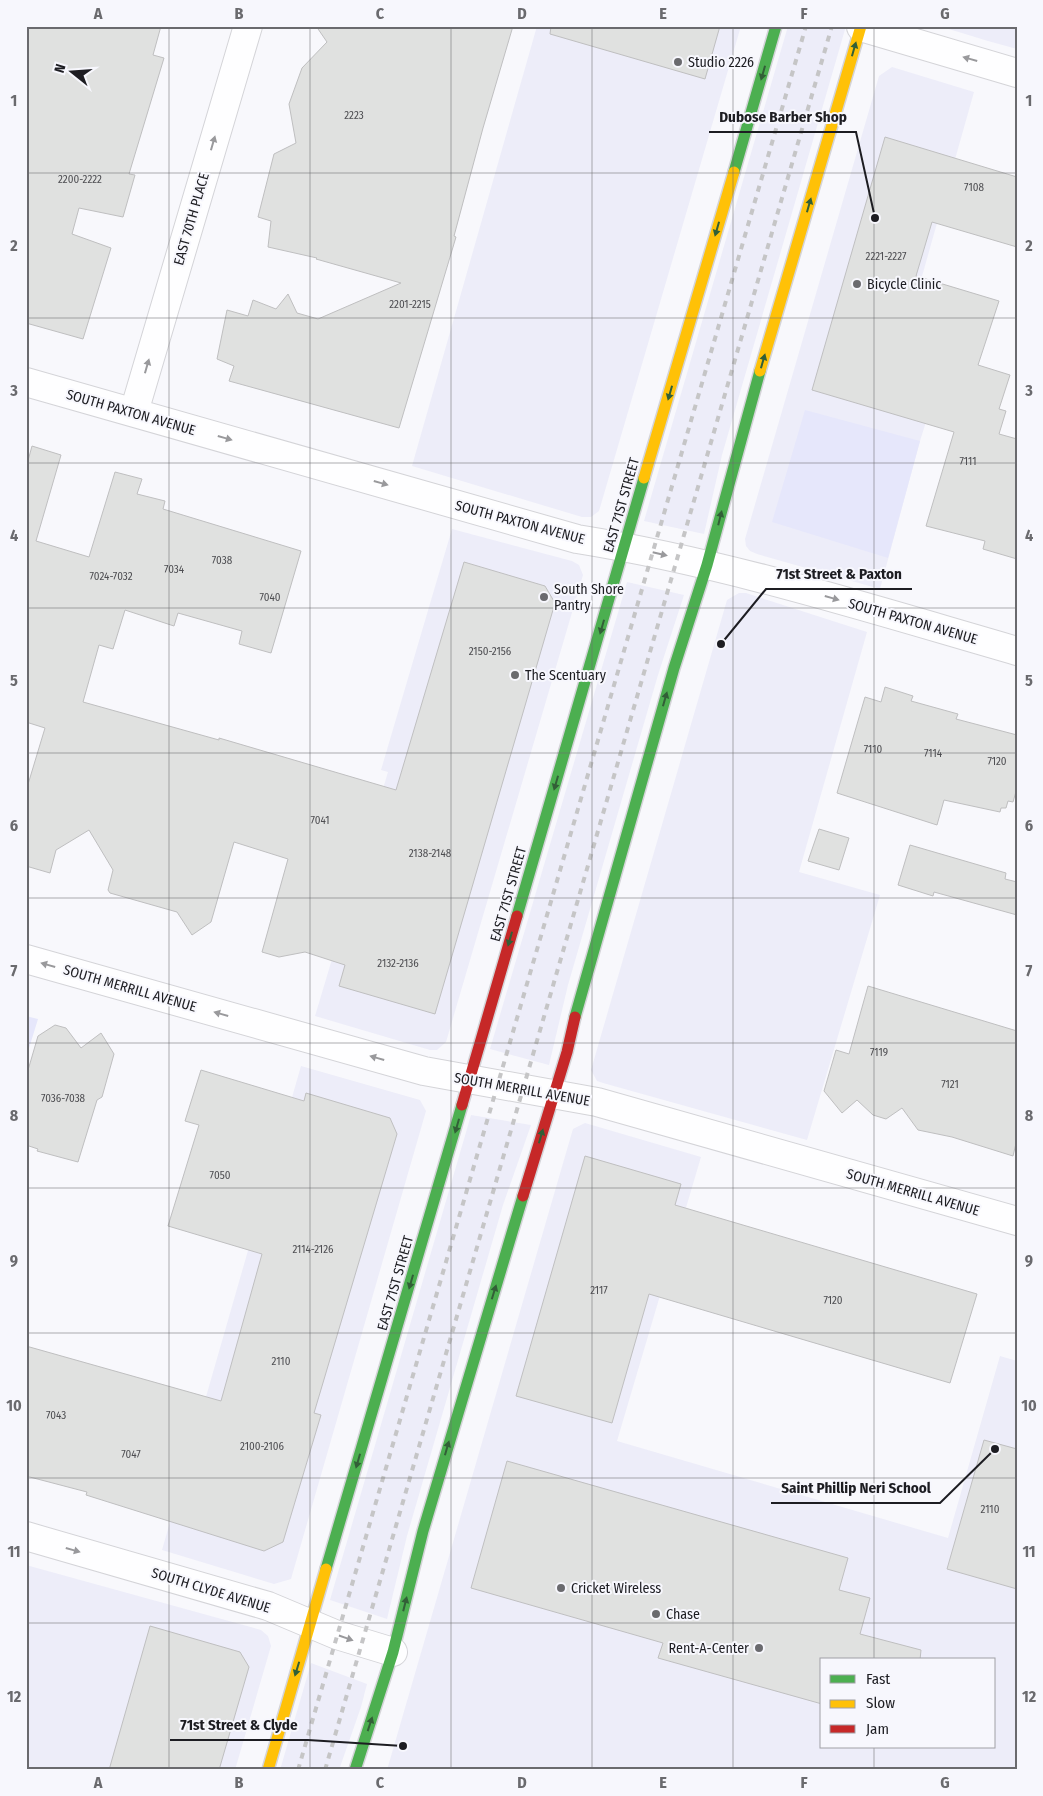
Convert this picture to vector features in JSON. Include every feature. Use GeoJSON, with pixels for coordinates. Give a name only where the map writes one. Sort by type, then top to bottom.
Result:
{"type":"FeatureCollection","features":[{"type":"Feature","properties":{"kind":"main road","name":"EAST 71ST STREET"},"geometry":{"type":"LineString","coordinates":[[268,1770],[776,26]]}},
{"type":"Feature","properties":{"kind":"main road"},"geometry":{"type":"LineString","coordinates":[[355,1770],[393,1652],[423,1531],[553,1094],[674,668],[707,565],[736,453],[861,27]]}},
{"type":"Feature","properties":{"kind":"street","name":"EAST 70TH PLACE"},"geometry":{"type":"LineString","coordinates":[[134,412],[248,26]]}},
{"type":"Feature","properties":{"kind":"street"},"geometry":{"type":"LineString","coordinates":[[861,27],[1017,73]]}},
{"type":"Feature","properties":{"kind":"street","name":"SOUTH PAXTON AVENUE"},"geometry":{"type":"LineString","coordinates":[[26,382],[577,539],[625,546],[751,575],[1017,651]]}},
{"type":"Feature","properties":{"kind":"street","name":"SOUTH MERRILL AVENUE"},"geometry":{"type":"LineString","coordinates":[[26,959],[424,1072],[597,1102],[1017,1221]]}},
{"type":"Feature","properties":{"kind":"street","name":"SOUTH CLYDE AVENUE"},"geometry":{"type":"LineString","coordinates":[[26,1536],[252,1601],[337,1634],[393,1652]]}},
{"type":"Feature","properties":{"kind":"shaded area"},"geometry":{"type":"Polygon","coordinates":[[[537,26],[741,26],[599,511],[591,517],[582,517],[412,466],[537,26]]]}},
{"type":"Feature","properties":{"kind":"shaded area"},"geometry":{"type":"Polygon","coordinates":[[[788,26],[846,26],[722,455],[704,534],[644,521],[788,26]]]}},
{"type":"Feature","properties":{"kind":"shaded area"},"geometry":{"type":"Polygon","coordinates":[[[939,26],[1017,26],[1017,49],[988,41],[939,26]]]}},
{"type":"Feature","properties":{"kind":"shaded area"},"geometry":{"type":"Polygon","coordinates":[[[892,67],[974,92],[908,326],[952,339],[920,441],[880,589],[757,554],[750,551],[746,546],[745,539],[879,76],[892,67]]]}},
{"type":"Feature","properties":{"kind":"shaded area"},"geometry":{"type":"Polygon","coordinates":[[[805,410],[920,441],[888,558],[772,522],[805,410]]]}},
{"type":"Feature","properties":{"kind":"shaded area"},"geometry":{"type":"Polygon","coordinates":[[[452,529],[572,561],[579,565],[583,575],[446,1042],[437,1050],[430,1050],[315,1016],[388,772],[381,770],[452,529]]]}},
{"type":"Feature","properties":{"kind":"shaded area"},"geometry":{"type":"Polygon","coordinates":[[[627,582],[684,595],[658,675],[568,985],[549,1065],[490,1049],[627,582]]]}},
{"type":"Feature","properties":{"kind":"shaded area"},"geometry":{"type":"Polygon","coordinates":[[[739,593],[746,593],[867,632],[799,872],[880,895],[807,1140],[603,1083],[597,1081],[591,1070],[727,600],[739,593]]]}},
{"type":"Feature","properties":{"kind":"shaded area"},"geometry":{"type":"Polygon","coordinates":[[[26,1016],[38,1019],[26,1058],[26,1016]]]}},
{"type":"Feature","properties":{"kind":"shaded area"},"geometry":{"type":"Polygon","coordinates":[[[301,1066],[420,1100],[426,1111],[291,1579],[274,1584],[162,1550],[301,1066]]]}},
{"type":"Feature","properties":{"kind":"shaded area"},"geometry":{"type":"Polygon","coordinates":[[[471,1115],[531,1125],[503,1205],[407,1536],[387,1619],[330,1600],[471,1115]]]}},
{"type":"Feature","properties":{"kind":"shaded area"},"geometry":{"type":"Polygon","coordinates":[[[585,1123],[701,1157],[617,1441],[948,1538],[1000,1356],[1017,1361],[1017,1770],[387,1770],[573,1129],[585,1123]]]}},
{"type":"Feature","properties":{"kind":"shaded area"},"geometry":{"type":"Polygon","coordinates":[[[26,1565],[261,1630],[268,1636],[271,1646],[235,1770],[26,1770],[26,1565]]]}},
{"type":"Feature","properties":{"kind":"shaded area"},"geometry":{"type":"Polygon","coordinates":[[[311,1663],[367,1684],[361,1707],[339,1770],[280,1770],[311,1663]]]}},
{"type":"Feature","properties":{"kind":"building"},"geometry":{"type":"Polygon","coordinates":[[[26,26],[161,26],[153,55],[164,58],[129,174],[135,175],[123,217],[79,208],[72,234],[111,248],[83,339],[26,323],[26,26]]]}},
{"type":"Feature","properties":{"kind":"building"},"geometry":{"type":"Polygon","coordinates":[[[316,26],[513,26],[483,128],[454,236],[456,237],[399,428],[229,381],[234,366],[217,359],[227,310],[248,316],[253,300],[276,309],[288,294],[297,313],[318,319],[401,283],[317,258],[268,247],[271,221],[258,217],[274,154],[296,143],[289,104],[302,68],[327,42],[316,26]]]}},
{"type":"Feature","properties":{"kind":"building","name":"Studio 2226"},"geometry":{"type":"Polygon","coordinates":[[[551,26],[720,26],[705,79],[550,34],[551,26]]]}},
{"type":"Feature","properties":{"kind":"building"},"geometry":{"type":"Polygon","coordinates":[[[885,137],[1017,177],[1017,247],[932,222],[916,276],[999,301],[978,365],[1010,375],[999,409],[1006,411],[999,434],[1017,439],[1017,559],[983,549],[985,541],[926,526],[954,432],[812,390],[885,137]]]}},
{"type":"Feature","properties":{"kind":"building"},"geometry":{"type":"Polygon","coordinates":[[[32,446],[61,455],[36,541],[89,557],[115,472],[142,479],[137,494],[165,501],[163,509],[301,551],[271,653],[239,644],[242,631],[178,613],[174,626],[125,610],[113,649],[99,645],[83,702],[219,740],[219,738],[396,790],[464,562],[545,586],[555,603],[435,1014],[339,986],[345,965],[305,952],[279,957],[262,952],[288,859],[234,842],[211,922],[192,935],[177,912],[110,893],[108,890],[113,870],[89,830],[56,850],[50,873],[26,866],[26,791],[45,728],[26,722],[26,468],[32,446]]]}},
{"type":"Feature","properties":{"kind":"building"},"geometry":{"type":"Polygon","coordinates":[[[885,687],[913,696],[911,701],[958,714],[956,719],[1017,735],[1017,788],[1013,802],[1008,801],[1006,808],[1001,808],[1000,812],[944,800],[937,825],[837,793],[865,697],[881,702],[885,687]]]}},
{"type":"Feature","properties":{"kind":"building"},"geometry":{"type":"Polygon","coordinates":[[[819,829],[849,838],[839,870],[808,861],[819,829]]]}},
{"type":"Feature","properties":{"kind":"building"},"geometry":{"type":"Polygon","coordinates":[[[910,845],[1006,873],[1005,879],[1017,882],[1017,915],[934,892],[933,896],[898,885],[910,845]]]}},
{"type":"Feature","properties":{"kind":"building"},"geometry":{"type":"Polygon","coordinates":[[[868,986],[1017,1031],[1017,1139],[1013,1156],[952,1137],[918,1130],[902,1108],[886,1119],[873,1115],[857,1100],[842,1113],[824,1091],[836,1050],[849,1054],[868,986]]]}},
{"type":"Feature","properties":{"kind":"building"},"geometry":{"type":"Polygon","coordinates":[[[55,1025],[66,1028],[81,1048],[101,1033],[114,1054],[102,1097],[97,1100],[78,1162],[37,1151],[38,1149],[26,1145],[26,1077],[38,1036],[55,1025]]]}},
{"type":"Feature","properties":{"kind":"building"},"geometry":{"type":"Polygon","coordinates":[[[201,1070],[304,1101],[306,1093],[390,1118],[397,1134],[314,1413],[321,1415],[283,1542],[264,1551],[86,1495],[87,1492],[26,1476],[26,1346],[221,1401],[262,1254],[168,1226],[199,1125],[185,1121],[201,1070]]]}},
{"type":"Feature","properties":{"kind":"building"},"geometry":{"type":"Polygon","coordinates":[[[585,1156],[681,1184],[675,1205],[977,1294],[950,1383],[649,1294],[612,1423],[516,1396],[585,1156]]]}},
{"type":"Feature","properties":{"kind":"building"},"geometry":{"type":"Polygon","coordinates":[[[984,1440],[1017,1449],[1017,1589],[947,1569],[984,1440]]]}},
{"type":"Feature","properties":{"kind":"building"},"geometry":{"type":"Polygon","coordinates":[[[507,1461],[848,1558],[839,1590],[870,1598],[860,1634],[921,1650],[920,1658],[820,1658],[820,1703],[658,1658],[663,1643],[471,1588],[507,1461]]]}},
{"type":"Feature","properties":{"kind":"building"},"geometry":{"type":"Polygon","coordinates":[[[150,1626],[240,1652],[249,1667],[219,1770],[109,1770],[150,1626]]]}},
{"type":"Feature","properties":{"kind":"railway"},"geometry":{"type":"LineString","coordinates":[[298,1770],[806,26]]}},
{"type":"Feature","properties":{"kind":"railway"},"geometry":{"type":"LineString","coordinates":[[325,1770],[832,26]]}},
{"type":"Feature","properties":{"kind":"traffic: fast"},"geometry":{"type":"LineString","coordinates":[[734,172],[776,26]]}},
{"type":"Feature","properties":{"kind":"traffic: fast"},"geometry":{"type":"LineString","coordinates":[[575,1017],[674,668],[707,565],[760,371]]}},
{"type":"Feature","properties":{"kind":"traffic: fast"},"geometry":{"type":"LineString","coordinates":[[517,916],[644,478]]}},
{"type":"Feature","properties":{"kind":"traffic: fast"},"geometry":{"type":"LineString","coordinates":[[326,1569],[462,1105]]}},
{"type":"Feature","properties":{"kind":"traffic: fast"},"geometry":{"type":"LineString","coordinates":[[355,1770],[393,1652],[423,1531],[523,1196]]}},
{"type":"Feature","properties":{"kind":"traffic: slow"},"geometry":{"type":"LineString","coordinates":[[760,371],[861,26]]}},
{"type":"Feature","properties":{"kind":"traffic: slow"},"geometry":{"type":"LineString","coordinates":[[644,478],[734,172]]}},
{"type":"Feature","properties":{"kind":"traffic: slow"},"geometry":{"type":"LineString","coordinates":[[268,1770],[326,1569]]}},
{"type":"Feature","properties":{"kind":"traffic: jam"},"geometry":{"type":"LineString","coordinates":[[462,1105],[517,916]]}},
{"type":"Feature","properties":{"kind":"traffic: jam"},"geometry":{"type":"LineString","coordinates":[[523,1196],[567,1052],[575,1017]]}},
{"type":"Feature","properties":{"kind":"place","name":"Studio 2226"},"geometry":{"type":"Point","coordinates":[678,62]}},
{"type":"Feature","properties":{"kind":"place","name":"Dubose Barber Shop"},"geometry":{"type":"Point","coordinates":[875,218]}},
{"type":"Feature","properties":{"kind":"place","name":"Bicycle Clinic"},"geometry":{"type":"Point","coordinates":[857,284]}},
{"type":"Feature","properties":{"kind":"place","name":"South Shore Pantry"},"geometry":{"type":"Point","coordinates":[544,597]}},
{"type":"Feature","properties":{"kind":"place","name":"71st Street & Paxton"},"geometry":{"type":"Point","coordinates":[721,644]}},
{"type":"Feature","properties":{"kind":"place","name":"The Scentuary"},"geometry":{"type":"Point","coordinates":[515,675]}},
{"type":"Feature","properties":{"kind":"place","name":"Saint Phillip Neri School"},"geometry":{"type":"Point","coordinates":[995,1449]}},
{"type":"Feature","properties":{"kind":"place","name":"Cricket Wireless"},"geometry":{"type":"Point","coordinates":[561,1588]}},
{"type":"Feature","properties":{"kind":"place","name":"Chase"},"geometry":{"type":"Point","coordinates":[656,1614]}},
{"type":"Feature","properties":{"kind":"place","name":"Rent-A-Center"},"geometry":{"type":"Point","coordinates":[759,1648]}},
{"type":"Feature","properties":{"kind":"place","name":"71st Street & Clyde"},"geometry":{"type":"Point","coordinates":[403,1746]}}]}
